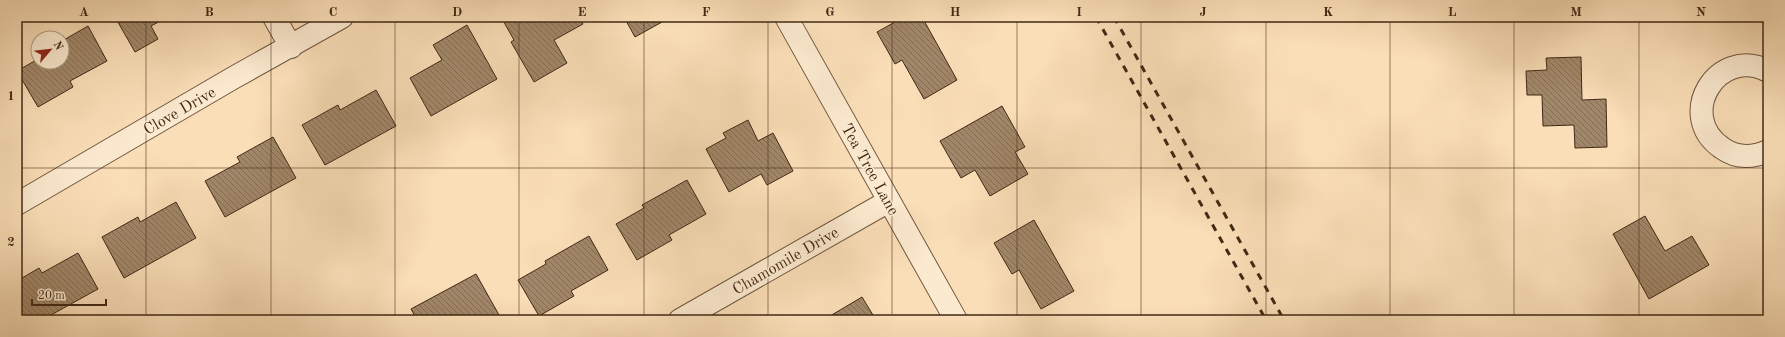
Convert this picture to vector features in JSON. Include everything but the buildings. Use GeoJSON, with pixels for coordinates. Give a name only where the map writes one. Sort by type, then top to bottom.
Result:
{"type":"FeatureCollection","features":[{"type":"Feature","properties":{"kind":"street"},"geometry":{"type":"LineString","coordinates":[[274,17],[291,46]]}},
{"type":"Feature","properties":{"kind":"street","name":"Clove Drive"},"geometry":{"type":"LineString","coordinates":[[17,204],[342,17]]}},
{"type":"Feature","properties":{"kind":"street","name":"Tea Tree Lane"},"geometry":{"type":"LineString","coordinates":[[786,17],[956,320]]}},
{"type":"Feature","properties":{"kind":"street"},"geometry":{"type":"LineString","coordinates":[[1768,71],[1760,67],[1745,65],[1730,68],[1717,76],[1708,87],[1702,102],[1701,117],[1706,132],[1715,144],[1728,153],[1742,156],[1758,155],[1768,151]]}},
{"type":"Feature","properties":{"kind":"street","name":"Chamomile Drive"},"geometry":{"type":"LineString","coordinates":[[680,320],[889,201]]}},
{"type":"Feature","properties":{"kind":"railway"},"geometry":{"type":"LineString","coordinates":[[1096,17],[1266,320]]}},
{"type":"Feature","properties":{"kind":"railway"},"geometry":{"type":"LineString","coordinates":[[1114,17],[1284,320]]}}]}
